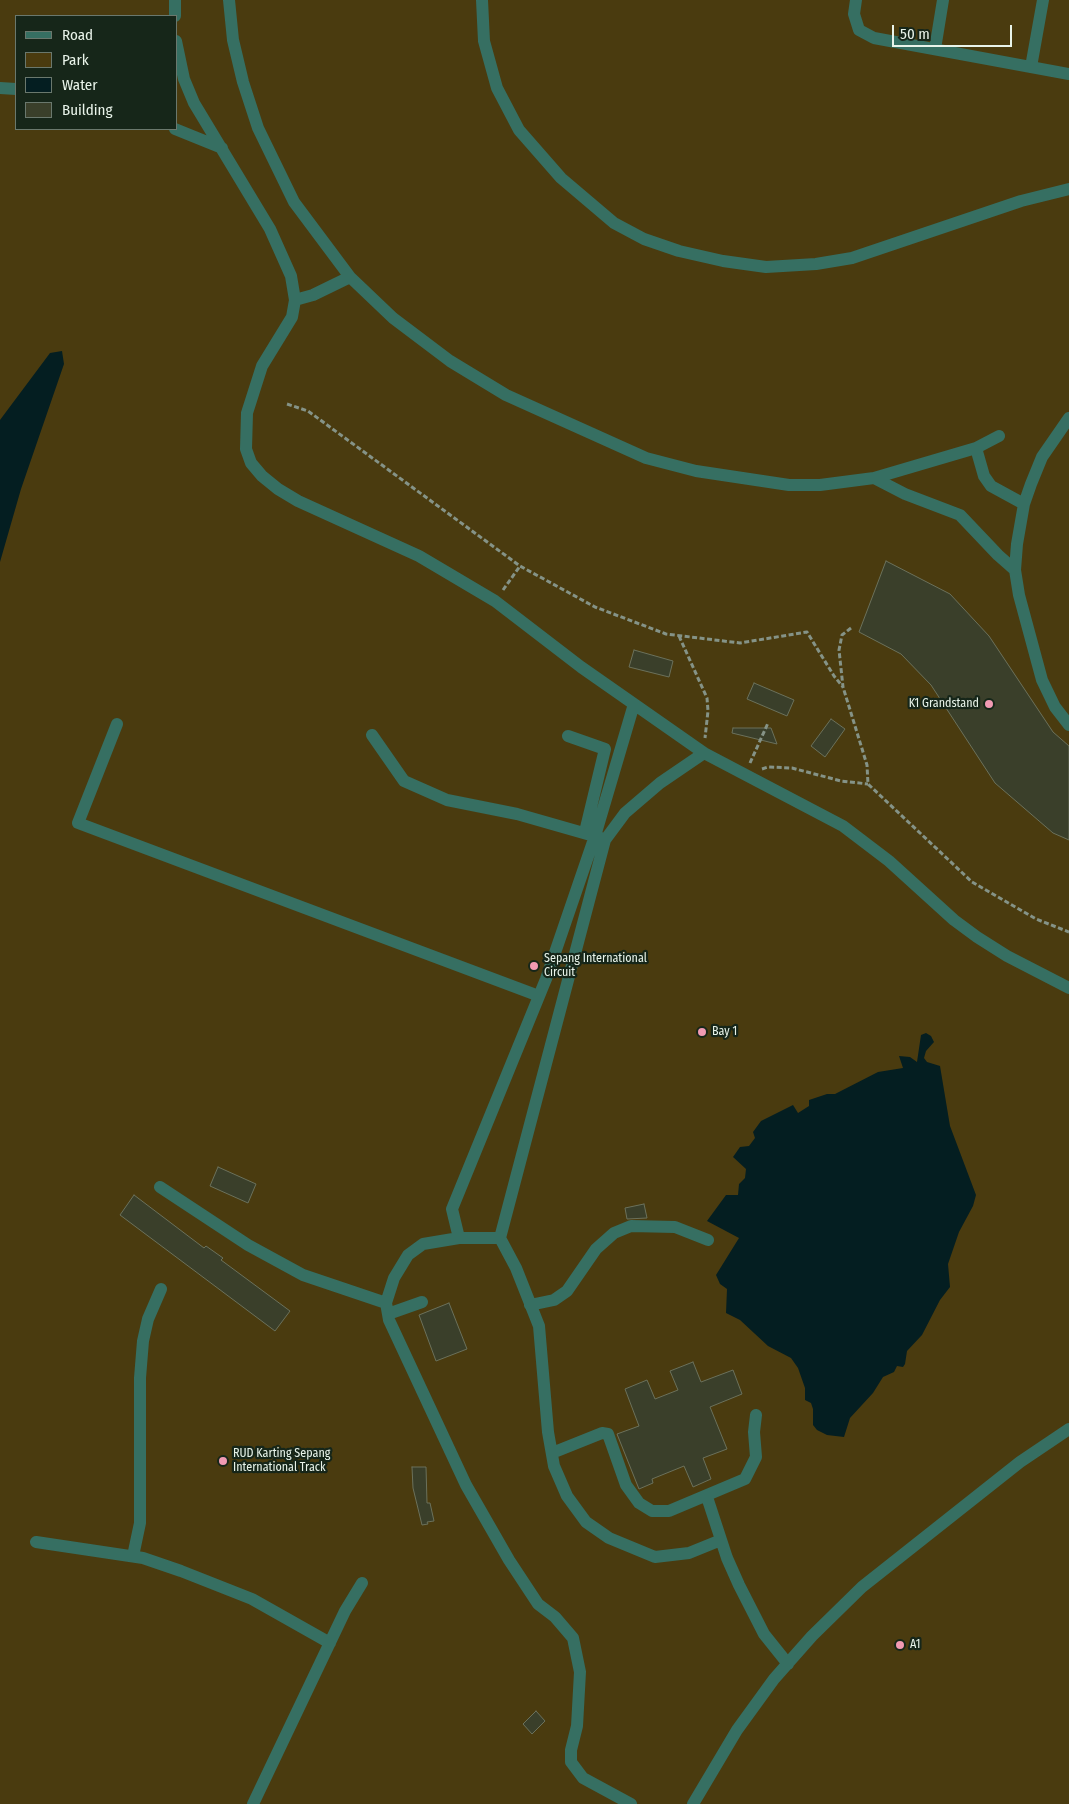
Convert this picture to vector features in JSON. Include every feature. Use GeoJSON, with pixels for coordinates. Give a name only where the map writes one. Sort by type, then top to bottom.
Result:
{"type":"FeatureCollection","features":[{"type":"Feature","properties":{"kind":"street"},"geometry":{"type":"LineString","coordinates":[[174,0],[175,15]]}},
{"type":"Feature","properties":{"kind":"street"},"geometry":{"type":"LineString","coordinates":[[228,0],[233,40],[243,82],[258,128],[294,202],[350,277],[393,318],[450,361],[506,395],[646,458],[696,471],[789,485],[820,485],[874,478],[976,448],[999,436]]}},
{"type":"Feature","properties":{"kind":"street"},"geometry":{"type":"LineString","coordinates":[[482,0],[484,41],[497,88],[520,130],[561,178],[614,222],[644,239],[723,261],[766,267],[816,264],[852,258],[1021,201],[1069,189]]}},
{"type":"Feature","properties":{"kind":"street"},"geometry":{"type":"LineString","coordinates":[[856,0],[854,14],[859,30],[874,38],[1069,74]]}},
{"type":"Feature","properties":{"kind":"street"},"geometry":{"type":"LineString","coordinates":[[936,49],[943,0]]}},
{"type":"Feature","properties":{"kind":"street"},"geometry":{"type":"LineString","coordinates":[[1031,67],[1043,0]]}},
{"type":"Feature","properties":{"kind":"street"},"geometry":{"type":"LineString","coordinates":[[178,50],[184,79],[194,103],[284,256],[291,276],[295,300],[292,317],[262,366],[247,413],[246,449],[252,463],[262,476],[278,489],[298,501],[392,542],[495,600],[558,650],[704,753],[843,826],[884,857],[954,920],[1007,956],[1069,988]]}},
{"type":"Feature","properties":{"kind":"street"},"geometry":{"type":"LineString","coordinates":[[0,88],[15,89]]}},
{"type":"Feature","properties":{"kind":"street"},"geometry":{"type":"LineString","coordinates":[[177,130],[222,148]]}},
{"type":"Feature","properties":{"kind":"street"},"geometry":{"type":"LineString","coordinates":[[295,300],[313,295],[350,277]]}},
{"type":"Feature","properties":{"kind":"street"},"geometry":{"type":"LineString","coordinates":[[396,310],[416,334]]}},
{"type":"Feature","properties":{"kind":"street"},"geometry":{"type":"LineString","coordinates":[[1069,418],[1042,457],[1024,504],[1017,544],[1015,570],[1019,595],[1042,680],[1055,707],[1069,725]]}},
{"type":"Feature","properties":{"kind":"street"},"geometry":{"type":"LineString","coordinates":[[976,448],[984,476],[991,486],[1024,504]]}},
{"type":"Feature","properties":{"kind":"street"},"geometry":{"type":"LineString","coordinates":[[658,454],[696,471]]}},
{"type":"Feature","properties":{"kind":"street"},"geometry":{"type":"LineString","coordinates":[[874,478],[905,494],[960,515],[998,556],[1015,570]]}},
{"type":"Feature","properties":{"kind":"street"},"geometry":{"type":"LineString","coordinates":[[459,1238],[452,1209],[539,996],[595,836],[634,704]]}},
{"type":"Feature","properties":{"kind":"street"},"geometry":{"type":"LineString","coordinates":[[117,724],[78,823],[539,996]]}},
{"type":"Feature","properties":{"kind":"street"},"geometry":{"type":"LineString","coordinates":[[372,735],[404,781],[447,800],[517,814],[595,836]]}},
{"type":"Feature","properties":{"kind":"street"},"geometry":{"type":"LineString","coordinates":[[568,736],[605,749],[595,836],[500,1238],[516,1268],[540,1326],[554,1466],[567,1496],[586,1522],[609,1538],[655,1557],[689,1553],[721,1540]]}},
{"type":"Feature","properties":{"kind":"street"},"geometry":{"type":"LineString","coordinates":[[595,836],[660,782],[704,753]]}},
{"type":"Feature","properties":{"kind":"street"},"geometry":{"type":"LineString","coordinates":[[160,1187],[248,1245],[303,1275],[387,1308],[422,1302]]}},
{"type":"Feature","properties":{"kind":"street"},"geometry":{"type":"LineString","coordinates":[[530,1305],[554,1300],[567,1291],[596,1249],[614,1233],[631,1226],[674,1227],[708,1240]]}},
{"type":"Feature","properties":{"kind":"street"},"geometry":{"type":"LineString","coordinates":[[500,1238],[436,1240],[414,1249],[394,1278],[387,1308],[466,1485],[538,1604],[555,1617],[572,1638],[580,1672],[577,1726],[571,1750],[571,1762],[583,1778],[630,1804]]}},
{"type":"Feature","properties":{"kind":"street"},"geometry":{"type":"LineString","coordinates":[[133,1556],[140,1523],[140,1378],[143,1341],[148,1318],[161,1289]]}},
{"type":"Feature","properties":{"kind":"street"},"geometry":{"type":"LineString","coordinates":[[552,1453],[602,1433],[608,1434],[626,1484],[639,1503],[652,1511],[669,1511],[707,1497],[745,1479],[756,1457],[754,1432],[756,1415]]}},
{"type":"Feature","properties":{"kind":"street"},"geometry":{"type":"LineString","coordinates":[[694,1804],[737,1730],[812,1636],[862,1587],[1020,1462],[1069,1429]]}},
{"type":"Feature","properties":{"kind":"street"},"geometry":{"type":"LineString","coordinates":[[707,1497],[721,1540],[739,1585],[764,1634],[788,1664]]}},
{"type":"Feature","properties":{"kind":"street"},"geometry":{"type":"LineString","coordinates":[[36,1542],[133,1556],[222,1585],[252,1599],[330,1643]]}},
{"type":"Feature","properties":{"kind":"street"},"geometry":{"type":"LineString","coordinates":[[253,1804],[330,1643],[362,1583]]}},
{"type":"Feature","properties":{"kind":"path"},"geometry":{"type":"LineString","coordinates":[[287,404],[308,411],[520,566],[595,607],[666,634],[740,643],[808,632],[834,676],[843,687]]}},
{"type":"Feature","properties":{"kind":"path"},"geometry":{"type":"LineString","coordinates":[[508,583],[520,566]]}},
{"type":"Feature","properties":{"kind":"path"},"geometry":{"type":"LineString","coordinates":[[851,628],[842,635],[839,650],[843,687],[867,765],[868,784]]}},
{"type":"Feature","properties":{"kind":"path"},"geometry":{"type":"LineString","coordinates":[[679,635],[707,698],[708,711],[704,753]]}},
{"type":"Feature","properties":{"kind":"path"},"geometry":{"type":"LineString","coordinates":[[745,775],[768,723]]}},
{"type":"Feature","properties":{"kind":"path"},"geometry":{"type":"LineString","coordinates":[[745,775],[768,767],[792,768],[841,781],[868,784],[972,882],[1036,919],[1069,932]]}},
{"type":"Feature","properties":{"kind":"green space","name":"Sepang International Circuit"},"geometry":{"type":"Polygon","coordinates":[[[0,0],[1069,0],[1069,1804],[0,1804],[0,0]]]}},
{"type":"Feature","properties":{"kind":"water"},"geometry":{"type":"Polygon","coordinates":[[[62,351],[64,364],[21,489],[0,562],[0,420],[50,353],[62,351]]]}},
{"type":"Feature","properties":{"kind":"water"},"geometry":{"type":"Polygon","coordinates":[[[926,1033],[931,1036],[934,1042],[926,1051],[924,1058],[927,1062],[940,1066],[950,1126],[976,1195],[973,1206],[959,1232],[948,1264],[950,1287],[940,1300],[922,1335],[907,1351],[905,1364],[903,1367],[897,1366],[894,1372],[883,1377],[873,1393],[850,1418],[844,1437],[827,1435],[817,1430],[813,1425],[813,1409],[811,1403],[805,1400],[805,1388],[798,1368],[791,1358],[768,1346],[740,1320],[726,1313],[727,1289],[720,1284],[716,1275],[739,1238],[707,1221],[726,1195],[738,1195],[739,1184],[745,1178],[746,1169],[733,1157],[740,1147],[749,1146],[755,1138],[753,1132],[761,1121],[793,1105],[798,1113],[809,1106],[809,1100],[827,1094],[835,1094],[878,1072],[903,1068],[899,1056],[910,1057],[917,1062],[921,1035],[926,1033]]]}},
{"type":"Feature","properties":{"kind":"building","name":"K1 Grandstand"},"geometry":{"type":"Polygon","coordinates":[[[886,561],[950,594],[989,636],[1053,732],[1069,746],[1069,840],[1053,833],[995,783],[931,685],[901,654],[859,632],[886,561]]]}},
{"type":"Feature","properties":{"kind":"building"},"geometry":{"type":"Polygon","coordinates":[[[634,650],[673,661],[669,677],[629,667],[634,650]]]}},
{"type":"Feature","properties":{"kind":"building"},"geometry":{"type":"Polygon","coordinates":[[[754,683],[794,700],[787,716],[747,699],[754,683]]]}},
{"type":"Feature","properties":{"kind":"building"},"geometry":{"type":"Polygon","coordinates":[[[831,719],[845,729],[825,757],[811,746],[831,719]]]}},
{"type":"Feature","properties":{"kind":"building"},"geometry":{"type":"Polygon","coordinates":[[[733,728],[771,728],[777,744],[732,733],[733,728]]]}},
{"type":"Feature","properties":{"kind":"building"},"geometry":{"type":"Polygon","coordinates":[[[218,1167],[256,1184],[248,1203],[210,1186],[218,1167]]]}},
{"type":"Feature","properties":{"kind":"building"},"geometry":{"type":"Polygon","coordinates":[[[134,1195],[204,1248],[206,1246],[223,1258],[221,1260],[290,1311],[275,1331],[120,1215],[134,1195]]]}},
{"type":"Feature","properties":{"kind":"building"},"geometry":{"type":"Polygon","coordinates":[[[644,1204],[647,1218],[627,1219],[625,1208],[644,1204]]]}},
{"type":"Feature","properties":{"kind":"building"},"geometry":{"type":"Polygon","coordinates":[[[449,1303],[467,1349],[436,1361],[419,1315],[449,1303]]]}},
{"type":"Feature","properties":{"kind":"building"},"geometry":{"type":"Polygon","coordinates":[[[693,1362],[701,1382],[733,1370],[742,1394],[710,1407],[727,1449],[703,1458],[711,1479],[693,1487],[684,1466],[652,1479],[653,1483],[639,1489],[617,1434],[639,1426],[625,1389],[647,1380],[655,1399],[678,1390],[670,1371],[693,1362]]]}},
{"type":"Feature","properties":{"kind":"building"},"geometry":{"type":"Polygon","coordinates":[[[412,1467],[426,1467],[427,1503],[430,1503],[434,1521],[427,1522],[428,1524],[422,1525],[413,1488],[412,1467]]]}},
{"type":"Feature","properties":{"kind":"building"},"geometry":{"type":"Polygon","coordinates":[[[536,1711],[545,1721],[532,1734],[523,1724],[536,1711]]]}},
{"type":"Feature","properties":{"kind":"place","name":"K1 Grandstand"},"geometry":{"type":"Point","coordinates":[989,704]}},
{"type":"Feature","properties":{"kind":"place","name":"Sepang International Circuit"},"geometry":{"type":"Point","coordinates":[534,966]}},
{"type":"Feature","properties":{"kind":"place","name":"Bay 1"},"geometry":{"type":"Point","coordinates":[702,1032]}},
{"type":"Feature","properties":{"kind":"place","name":"RUD Karting Sepang International Track"},"geometry":{"type":"Point","coordinates":[223,1461]}},
{"type":"Feature","properties":{"kind":"place","name":"A1"},"geometry":{"type":"Point","coordinates":[900,1645]}}]}
